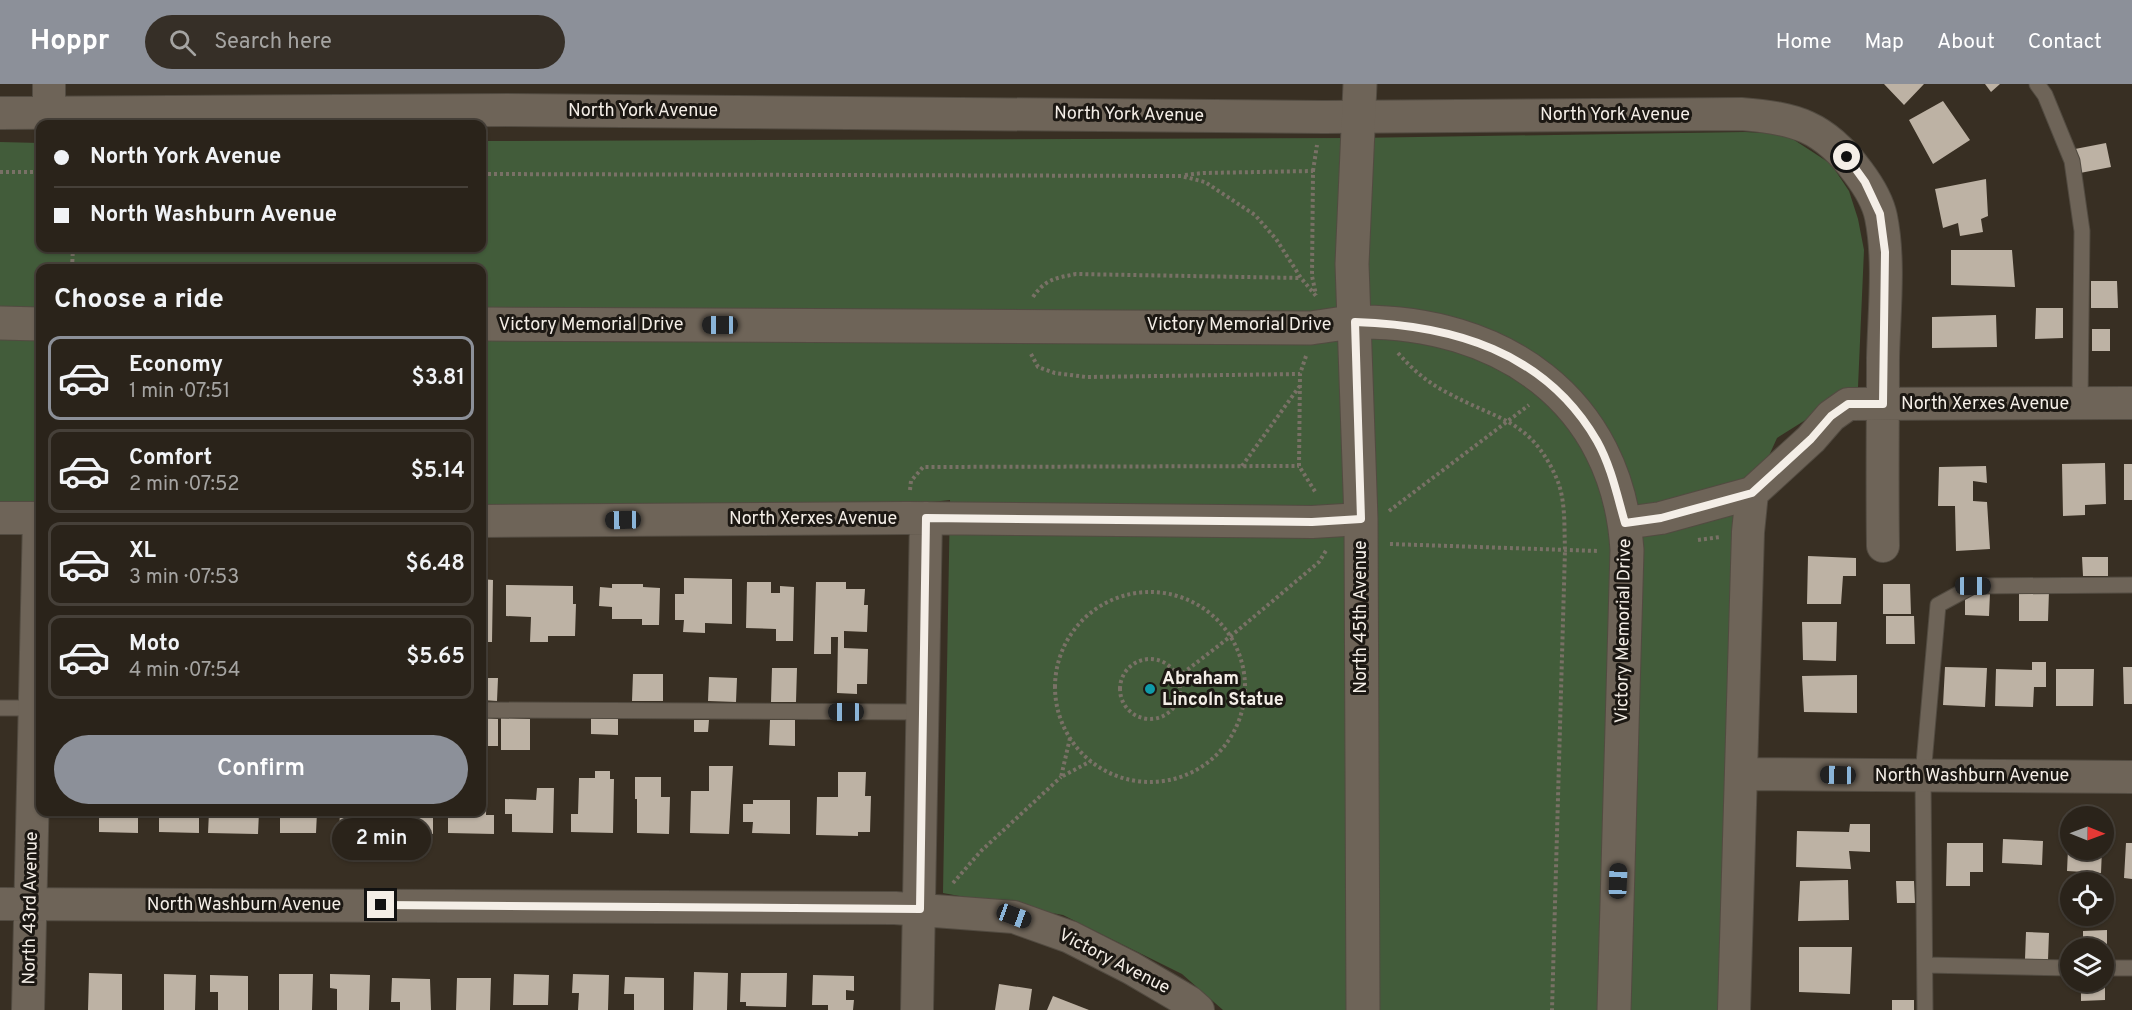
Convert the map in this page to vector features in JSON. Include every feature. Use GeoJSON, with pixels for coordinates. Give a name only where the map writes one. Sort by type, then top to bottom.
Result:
{"type":"FeatureCollection","features":[{"type":"Feature","properties":{"kind":"street","name":"North York Avenue"},"geometry":{"type":"LineString","coordinates":[[0,113],[49,99],[79,111],[517,110],[1359,100],[1777,117],[1813,129],[1842,151],[1865,182],[1880,214],[1885,252],[1883,546]]}},
{"type":"Feature","properties":{"kind":"street","name":"North 45th Avenue"},"geometry":{"type":"LineString","coordinates":[[1359,100],[1352,264],[1355,322],[1375,515],[1363,1010]]}},
{"type":"Feature","properties":{"kind":"street","name":"Victory Memorial Drive"},"geometry":{"type":"LineString","coordinates":[[486,324],[1311,328],[1355,322],[1429,329],[1472,340],[1515,358],[1546,380],[1578,415],[1597,441],[1610,469],[1625,523],[1627,550],[1614,1010]]}},
{"type":"Feature","properties":{"kind":"street"},"geometry":{"type":"LineString","coordinates":[[0,323],[36,324]]}},
{"type":"Feature","properties":{"kind":"street","name":"North Xerxes Avenue"},"geometry":{"type":"LineString","coordinates":[[1625,523],[1661,518],[1752,493],[1804,446],[1831,416],[1848,404],[2132,403]]}},
{"type":"Feature","properties":{"kind":"street"},"geometry":{"type":"LineString","coordinates":[[1734,1010],[1748,532],[1752,493]]}},
{"type":"Feature","properties":{"kind":"street","name":"North Xerxes Avenue"},"geometry":{"type":"LineString","coordinates":[[486,521],[916,518],[1312,522],[1375,515]]}},
{"type":"Feature","properties":{"kind":"street"},"geometry":{"type":"LineString","coordinates":[[0,518],[36,518]]}},
{"type":"Feature","properties":{"kind":"street"},"geometry":{"type":"LineString","coordinates":[[916,518],[923,712],[917,1010]]}},
{"type":"Feature","properties":{"kind":"street","name":"North 43rd Avenue"},"geometry":{"type":"LineString","coordinates":[[28,1010],[36,764]]}},
{"type":"Feature","properties":{"kind":"street","name":"North Washburn Avenue"},"geometry":{"type":"LineString","coordinates":[[1741,774],[2132,777]]}},
{"type":"Feature","properties":{"kind":"street","name":"North Washburn Avenue"},"geometry":{"type":"LineString","coordinates":[[0,903],[920,909]]}},
{"type":"Feature","properties":{"kind":"street","name":"Victory Avenue"},"geometry":{"type":"LineString","coordinates":[[920,909],[1014,916],[1070,937],[1131,968],[1189,1002],[1198,1010]]}},
{"type":"Feature","properties":{"kind":"lane"},"geometry":{"type":"LineString","coordinates":[[2037,84],[2045,95],[2072,161],[2082,231],[2080,403]]}},
{"type":"Feature","properties":{"kind":"lane"},"geometry":{"type":"LineString","coordinates":[[1925,1010],[1923,775],[1938,605],[1973,586],[2132,585]]}},
{"type":"Feature","properties":{"kind":"lane"},"geometry":{"type":"LineString","coordinates":[[0,708],[36,708]]}},
{"type":"Feature","properties":{"kind":"lane"},"geometry":{"type":"LineString","coordinates":[[486,710],[923,712]]}},
{"type":"Feature","properties":{"kind":"lane"},"geometry":{"type":"LineString","coordinates":[[1925,966],[2060,968]]}},
{"type":"Feature","properties":{"kind":"lane"},"geometry":{"type":"LineString","coordinates":[[2114,968],[2132,968]]}},
{"type":"Feature","properties":{"kind":"path"},"geometry":{"type":"LineString","coordinates":[[1181,176],[1205,182],[1255,215],[1276,239],[1301,278],[1316,296],[1312,276],[1315,154]]}},
{"type":"Feature","properties":{"kind":"path"},"geometry":{"type":"LineString","coordinates":[[486,174],[1181,176],[1203,173],[1313,171]]}},
{"type":"Feature","properties":{"kind":"path"},"geometry":{"type":"LineString","coordinates":[[0,172],[36,172]]}},
{"type":"Feature","properties":{"kind":"path"},"geometry":{"type":"LineString","coordinates":[[1031,300],[1041,285],[1054,279],[1076,274],[1301,278]]}},
{"type":"Feature","properties":{"kind":"path"},"geometry":{"type":"LineString","coordinates":[[1030,348],[1032,358],[1038,367],[1055,373],[1086,377],[1300,374]]}},
{"type":"Feature","properties":{"kind":"path"},"geometry":{"type":"LineString","coordinates":[[1308,349],[1300,374],[1299,466],[1319,499]]}},
{"type":"Feature","properties":{"kind":"path"},"geometry":{"type":"LineString","coordinates":[[1398,353],[1418,375],[1448,393],[1509,421],[1534,440],[1557,478],[1564,511],[1564,550],[1552,1010]]}},
{"type":"Feature","properties":{"kind":"path"},"geometry":{"type":"LineString","coordinates":[[1242,466],[1300,386]]}},
{"type":"Feature","properties":{"kind":"path"},"geometry":{"type":"LineString","coordinates":[[1375,515],[1535,401]]}},
{"type":"Feature","properties":{"kind":"path"},"geometry":{"type":"LineString","coordinates":[[916,518],[911,481],[923,467],[1299,466]]}},
{"type":"Feature","properties":{"kind":"path"},"geometry":{"type":"LineString","coordinates":[[1178,677],[1319,562],[1332,542]]}},
{"type":"Feature","properties":{"kind":"path"},"geometry":{"type":"LineString","coordinates":[[1383,544],[1600,551]]}},
{"type":"Feature","properties":{"kind":"path"},"geometry":{"type":"LineString","coordinates":[[1148,591],[1168,593],[1203,607],[1231,636],[1243,664],[1245,697],[1241,715],[1232,735],[1216,756],[1194,771],[1164,781],[1144,782],[1120,777],[1091,761],[1070,738],[1057,700],[1056,674],[1064,647],[1075,628],[1102,604],[1131,593],[1148,591]]}},
{"type":"Feature","properties":{"kind":"path"},"geometry":{"type":"LineString","coordinates":[[1149,659],[1161,661],[1172,668],[1178,677],[1180,688],[1178,699],[1166,715],[1156,719],[1146,719],[1129,712],[1123,703],[1120,682],[1130,666],[1138,661],[1149,659]]}},
{"type":"Feature","properties":{"kind":"path"},"geometry":{"type":"LineString","coordinates":[[1061,777],[1070,738]]}},
{"type":"Feature","properties":{"kind":"path"},"geometry":{"type":"LineString","coordinates":[[955,881],[981,851],[1061,777],[1091,761]]}},
{"type":"Feature","properties":{"kind":"green space"},"geometry":{"type":"Polygon","coordinates":[[[1745,132],[1785,134],[1831,164],[1849,191],[1858,219],[1864,250],[1858,387],[1777,438],[1752,493],[1733,558],[1718,1010],[1223,1010],[1182,974],[1063,915],[943,893],[950,500],[904,505],[486,504],[486,264],[36,264],[36,502],[0,502],[0,142],[36,143],[36,252],[486,252],[486,141],[1355,138],[1745,132]]]}},
{"type":"Feature","properties":{"kind":"building"},"geometry":{"type":"Polygon","coordinates":[[[1884,84],[1924,84],[1904,105],[1884,84]]]}},
{"type":"Feature","properties":{"kind":"building"},"geometry":{"type":"Polygon","coordinates":[[[1985,84],[2000,84],[1991,92],[1985,84]]]}},
{"type":"Feature","properties":{"kind":"building"},"geometry":{"type":"Polygon","coordinates":[[[1943,101],[1970,140],[1933,164],[1909,120],[1943,101]]]}},
{"type":"Feature","properties":{"kind":"building"},"geometry":{"type":"Polygon","coordinates":[[[2106,143],[2111,167],[2080,173],[2075,149],[2106,143]]]}},
{"type":"Feature","properties":{"kind":"building"},"geometry":{"type":"Polygon","coordinates":[[[1986,179],[1988,216],[1981,219],[1983,232],[1960,236],[1958,223],[1943,228],[1935,189],[1986,179]]]}},
{"type":"Feature","properties":{"kind":"building"},"geometry":{"type":"Polygon","coordinates":[[[1951,250],[2012,250],[2015,287],[1951,285],[1951,250]]]}},
{"type":"Feature","properties":{"kind":"building"},"geometry":{"type":"Polygon","coordinates":[[[2091,281],[2117,281],[2118,308],[2091,308],[2091,281]]]}},
{"type":"Feature","properties":{"kind":"building"},"geometry":{"type":"Polygon","coordinates":[[[2036,308],[2063,308],[2063,338],[2035,339],[2036,308]]]}},
{"type":"Feature","properties":{"kind":"building"},"geometry":{"type":"Polygon","coordinates":[[[1996,315],[1997,347],[1932,348],[1932,317],[1996,315]]]}},
{"type":"Feature","properties":{"kind":"building"},"geometry":{"type":"Polygon","coordinates":[[[2092,329],[2110,329],[2110,351],[2092,351],[2092,329]]]}},
{"type":"Feature","properties":{"kind":"building"},"geometry":{"type":"Polygon","coordinates":[[[2105,463],[2106,504],[2085,505],[2085,515],[2063,516],[2062,464],[2105,463]]]}},
{"type":"Feature","properties":{"kind":"building"},"geometry":{"type":"Polygon","coordinates":[[[2124,464],[2132,464],[2132,500],[2124,500],[2124,464]]]}},
{"type":"Feature","properties":{"kind":"building"},"geometry":{"type":"Polygon","coordinates":[[[1986,466],[1987,483],[1973,481],[1973,501],[1987,502],[1990,549],[1956,551],[1955,506],[1938,506],[1939,467],[1986,466]]]}},
{"type":"Feature","properties":{"kind":"building"},"geometry":{"type":"Polygon","coordinates":[[[1808,556],[1856,558],[1856,576],[1843,576],[1841,604],[1807,604],[1808,556]]]}},
{"type":"Feature","properties":{"kind":"building"},"geometry":{"type":"Polygon","coordinates":[[[2082,557],[2108,557],[2108,576],[2083,576],[2082,557]]]}},
{"type":"Feature","properties":{"kind":"building"},"geometry":{"type":"Polygon","coordinates":[[[684,578],[732,579],[732,624],[705,623],[705,633],[683,632],[684,620],[675,620],[675,594],[684,594],[684,578]]]}},
{"type":"Feature","properties":{"kind":"building"},"geometry":{"type":"Polygon","coordinates":[[[486,579],[493,580],[492,642],[486,642],[486,579]]]}},
{"type":"Feature","properties":{"kind":"building"},"geometry":{"type":"Polygon","coordinates":[[[747,582],[771,582],[771,593],[780,593],[780,586],[794,587],[793,641],[776,641],[776,629],[746,628],[747,582]]]}},
{"type":"Feature","properties":{"kind":"building"},"geometry":{"type":"Polygon","coordinates":[[[816,582],[846,582],[846,589],[865,589],[864,605],[868,605],[867,632],[844,631],[844,648],[868,649],[867,684],[857,684],[857,694],[837,693],[838,637],[831,637],[831,654],[814,654],[816,582]]]}},
{"type":"Feature","properties":{"kind":"building"},"geometry":{"type":"Polygon","coordinates":[[[612,584],[643,584],[643,587],[660,588],[659,625],[642,625],[642,619],[612,619],[612,607],[599,606],[600,587],[612,588],[612,584]]]}},
{"type":"Feature","properties":{"kind":"building"},"geometry":{"type":"Polygon","coordinates":[[[1883,584],[1910,584],[1911,614],[1883,614],[1883,584]]]}},
{"type":"Feature","properties":{"kind":"building"},"geometry":{"type":"Polygon","coordinates":[[[506,585],[573,586],[573,604],[576,604],[575,636],[548,636],[548,642],[530,642],[531,617],[506,616],[506,585]]]}},
{"type":"Feature","properties":{"kind":"building"},"geometry":{"type":"Polygon","coordinates":[[[2019,591],[2049,591],[2048,621],[2019,621],[2019,591]]]}},
{"type":"Feature","properties":{"kind":"building"},"geometry":{"type":"Polygon","coordinates":[[[1965,592],[1990,593],[1989,616],[1965,615],[1965,592]]]}},
{"type":"Feature","properties":{"kind":"building"},"geometry":{"type":"Polygon","coordinates":[[[1886,616],[1914,616],[1915,644],[1886,644],[1886,616]]]}},
{"type":"Feature","properties":{"kind":"building"},"geometry":{"type":"Polygon","coordinates":[[[1802,622],[1837,622],[1836,661],[1803,660],[1802,622]]]}},
{"type":"Feature","properties":{"kind":"building"},"geometry":{"type":"Polygon","coordinates":[[[2032,662],[2046,662],[2046,687],[2034,687],[2033,707],[1995,706],[1996,669],[2032,670],[2032,662]]]}},
{"type":"Feature","properties":{"kind":"building"},"geometry":{"type":"Polygon","coordinates":[[[1945,667],[1987,668],[1985,707],[1943,705],[1945,667]]]}},
{"type":"Feature","properties":{"kind":"building"},"geometry":{"type":"Polygon","coordinates":[[[2123,667],[2132,667],[2132,704],[2124,704],[2123,667]]]}},
{"type":"Feature","properties":{"kind":"building"},"geometry":{"type":"Polygon","coordinates":[[[772,668],[797,668],[796,702],[771,702],[772,668]]]}},
{"type":"Feature","properties":{"kind":"building"},"geometry":{"type":"Polygon","coordinates":[[[2056,669],[2094,669],[2093,706],[2056,706],[2056,669]]]}},
{"type":"Feature","properties":{"kind":"building"},"geometry":{"type":"Polygon","coordinates":[[[633,674],[663,674],[663,701],[632,701],[633,674]]]}},
{"type":"Feature","properties":{"kind":"building"},"geometry":{"type":"Polygon","coordinates":[[[1857,675],[1857,713],[1804,712],[1802,676],[1857,675]]]}},
{"type":"Feature","properties":{"kind":"building"},"geometry":{"type":"Polygon","coordinates":[[[709,677],[737,678],[736,702],[708,701],[709,677]]]}},
{"type":"Feature","properties":{"kind":"building"},"geometry":{"type":"Polygon","coordinates":[[[486,678],[498,678],[497,701],[486,700],[486,678]]]}},
{"type":"Feature","properties":{"kind":"building"},"geometry":{"type":"Polygon","coordinates":[[[486,718],[498,719],[498,746],[486,746],[486,718]]]}},
{"type":"Feature","properties":{"kind":"building"},"geometry":{"type":"Polygon","coordinates":[[[501,718],[530,719],[530,750],[501,750],[501,718]]]}},
{"type":"Feature","properties":{"kind":"building"},"geometry":{"type":"Polygon","coordinates":[[[591,718],[618,719],[618,735],[591,734],[591,718]]]}},
{"type":"Feature","properties":{"kind":"building"},"geometry":{"type":"Polygon","coordinates":[[[694,720],[709,720],[708,732],[694,732],[694,720]]]}},
{"type":"Feature","properties":{"kind":"building"},"geometry":{"type":"Polygon","coordinates":[[[770,720],[795,720],[795,746],[769,745],[770,720]]]}},
{"type":"Feature","properties":{"kind":"building"},"geometry":{"type":"Polygon","coordinates":[[[709,766],[733,766],[729,834],[690,833],[691,791],[709,791],[709,766]]]}},
{"type":"Feature","properties":{"kind":"building"},"geometry":{"type":"Polygon","coordinates":[[[595,771],[610,771],[610,779],[614,779],[613,833],[571,832],[571,814],[578,814],[579,778],[595,778],[595,771]]]}},
{"type":"Feature","properties":{"kind":"building"},"geometry":{"type":"Polygon","coordinates":[[[838,772],[866,772],[865,796],[871,796],[870,832],[858,832],[858,836],[816,835],[817,797],[838,797],[838,772]]]}},
{"type":"Feature","properties":{"kind":"building"},"geometry":{"type":"Polygon","coordinates":[[[635,777],[661,777],[661,797],[670,797],[669,834],[637,833],[635,777]]]}},
{"type":"Feature","properties":{"kind":"building"},"geometry":{"type":"Polygon","coordinates":[[[537,788],[554,788],[553,833],[512,832],[512,814],[505,814],[505,799],[536,800],[537,788]]]}},
{"type":"Feature","properties":{"kind":"building"},"geometry":{"type":"Polygon","coordinates":[[[753,800],[790,800],[790,834],[752,833],[753,822],[743,822],[743,804],[753,804],[753,800]]]}},
{"type":"Feature","properties":{"kind":"building"},"geometry":{"type":"Polygon","coordinates":[[[494,815],[494,834],[448,833],[448,816],[494,815]]]}},
{"type":"Feature","properties":{"kind":"building"},"geometry":{"type":"Polygon","coordinates":[[[138,816],[138,833],[99,832],[99,818],[89,817],[138,816]]]}},
{"type":"Feature","properties":{"kind":"building"},"geometry":{"type":"Polygon","coordinates":[[[159,816],[199,816],[199,833],[159,832],[159,816]]]}},
{"type":"Feature","properties":{"kind":"building"},"geometry":{"type":"Polygon","coordinates":[[[209,816],[259,816],[258,834],[208,833],[209,816]]]}},
{"type":"Feature","properties":{"kind":"building"},"geometry":{"type":"Polygon","coordinates":[[[280,816],[317,816],[316,833],[280,833],[280,816]]]}},
{"type":"Feature","properties":{"kind":"building"},"geometry":{"type":"Polygon","coordinates":[[[340,816],[376,816],[376,832],[339,833],[340,816]]]}},
{"type":"Feature","properties":{"kind":"building"},"geometry":{"type":"Polygon","coordinates":[[[396,816],[433,816],[433,834],[395,833],[396,816]]]}},
{"type":"Feature","properties":{"kind":"building"},"geometry":{"type":"Polygon","coordinates":[[[1850,824],[1870,824],[1870,852],[1849,851],[1851,869],[1796,867],[1797,831],[1849,832],[1850,824]]]}},
{"type":"Feature","properties":{"kind":"building"},"geometry":{"type":"Polygon","coordinates":[[[2003,839],[2043,841],[2042,865],[2002,863],[2003,839]]]}},
{"type":"Feature","properties":{"kind":"building"},"geometry":{"type":"Polygon","coordinates":[[[1947,843],[1983,843],[1983,872],[1970,872],[1970,886],[1946,886],[1947,843]]]}},
{"type":"Feature","properties":{"kind":"building"},"geometry":{"type":"Polygon","coordinates":[[[2126,843],[2132,843],[2132,879],[2124,878],[2126,843]]]}},
{"type":"Feature","properties":{"kind":"building"},"geometry":{"type":"Polygon","coordinates":[[[2068,860],[2102,860],[2101,872],[2067,871],[2068,860]]]}},
{"type":"Feature","properties":{"kind":"building"},"geometry":{"type":"Polygon","coordinates":[[[1848,880],[1849,920],[1798,921],[1800,881],[1848,880]]]}},
{"type":"Feature","properties":{"kind":"building"},"geometry":{"type":"Polygon","coordinates":[[[1896,881],[1914,881],[1915,903],[1897,903],[1896,881]]]}},
{"type":"Feature","properties":{"kind":"building"},"geometry":{"type":"Polygon","coordinates":[[[2107,930],[2107,938],[2083,938],[2083,931],[2107,930]]]}},
{"type":"Feature","properties":{"kind":"building"},"geometry":{"type":"Polygon","coordinates":[[[2026,932],[2049,933],[2048,960],[2025,959],[2026,932]]]}},
{"type":"Feature","properties":{"kind":"building"},"geometry":{"type":"Polygon","coordinates":[[[1799,947],[1852,947],[1850,994],[1799,992],[1799,947]]]}},
{"type":"Feature","properties":{"kind":"building"},"geometry":{"type":"Polygon","coordinates":[[[694,972],[728,973],[727,1010],[693,1010],[694,972]]]}},
{"type":"Feature","properties":{"kind":"building"},"geometry":{"type":"Polygon","coordinates":[[[89,973],[122,974],[122,1010],[88,1010],[89,973]]]}},
{"type":"Feature","properties":{"kind":"building"},"geometry":{"type":"Polygon","coordinates":[[[741,973],[787,973],[786,1007],[746,1006],[746,1002],[740,1002],[741,973]]]}},
{"type":"Feature","properties":{"kind":"building"},"geometry":{"type":"Polygon","coordinates":[[[164,974],[196,975],[195,1010],[164,1010],[164,974]]]}},
{"type":"Feature","properties":{"kind":"building"},"geometry":{"type":"Polygon","coordinates":[[[279,974],[313,974],[312,1010],[279,1010],[279,974]]]}},
{"type":"Feature","properties":{"kind":"building"},"geometry":{"type":"Polygon","coordinates":[[[330,974],[370,975],[369,1010],[337,1010],[337,989],[330,988],[330,974]]]}},
{"type":"Feature","properties":{"kind":"building"},"geometry":{"type":"Polygon","coordinates":[[[514,974],[549,975],[548,1005],[513,1005],[514,974]]]}},
{"type":"Feature","properties":{"kind":"building"},"geometry":{"type":"Polygon","coordinates":[[[573,974],[609,975],[608,1010],[578,1010],[579,993],[572,993],[573,974]]]}},
{"type":"Feature","properties":{"kind":"building"},"geometry":{"type":"Polygon","coordinates":[[[210,975],[248,976],[248,1010],[218,1010],[218,992],[210,992],[210,975]]]}},
{"type":"Feature","properties":{"kind":"building"},"geometry":{"type":"Polygon","coordinates":[[[813,975],[854,976],[854,991],[846,990],[846,1000],[854,1000],[853,1010],[828,1010],[828,1005],[812,1005],[813,975]]]}},
{"type":"Feature","properties":{"kind":"building"},"geometry":{"type":"Polygon","coordinates":[[[625,977],[664,978],[664,1010],[634,1010],[634,994],[624,994],[625,977]]]}},
{"type":"Feature","properties":{"kind":"building"},"geometry":{"type":"Polygon","coordinates":[[[392,978],[430,979],[431,1010],[400,1010],[400,1002],[391,1002],[392,978]]]}},
{"type":"Feature","properties":{"kind":"building"},"geometry":{"type":"Polygon","coordinates":[[[457,978],[491,978],[490,1010],[456,1010],[457,978]]]}},
{"type":"Feature","properties":{"kind":"building"},"geometry":{"type":"Polygon","coordinates":[[[999,984],[1032,989],[1029,1010],[995,1010],[999,984]]]}},
{"type":"Feature","properties":{"kind":"building"},"geometry":{"type":"Polygon","coordinates":[[[2081,992],[2105,992],[2105,1000],[2081,1001],[2081,992]]]}},
{"type":"Feature","properties":{"kind":"building"},"geometry":{"type":"Polygon","coordinates":[[[1053,996],[1089,1010],[1047,1010],[1053,996]]]}},
{"type":"Feature","properties":{"kind":"building"},"geometry":{"type":"Polygon","coordinates":[[[1892,1000],[1914,1000],[1914,1010],[1892,1010],[1892,1000]]]}},
{"type":"Feature","properties":{"kind":"place","name":"Abraham Lincoln Statue"},"geometry":{"type":"Point","coordinates":[1150,689]}},
{"type":"Feature","properties":{"kind":"route"},"geometry":{"type":"LineString","coordinates":[[381,905],[920,909],[926,518],[1312,522],[1361,519],[1355,322],[1429,329],[1472,340],[1515,358],[1546,380],[1578,415],[1597,441],[1610,469],[1625,523],[1661,518],[1752,493],[1811,439],[1831,416],[1848,404],[1883,404],[1885,252],[1880,214],[1865,182],[1847,157]]}}]}
